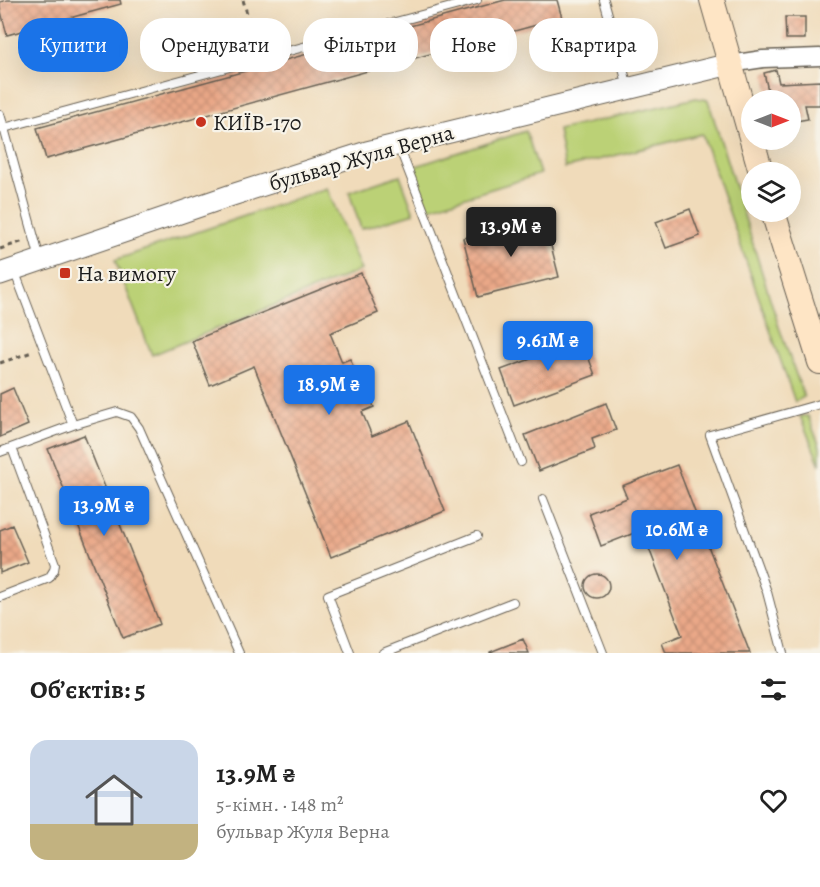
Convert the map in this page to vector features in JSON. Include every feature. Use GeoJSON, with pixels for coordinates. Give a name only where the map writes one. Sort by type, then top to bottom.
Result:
{"type":"FeatureCollection","features":[{"type":"Feature","properties":{"kind":"main road"},"geometry":{"type":"LineString","coordinates":[[712,0],[758,162]]}},
{"type":"Feature","properties":{"kind":"main road"},"geometry":{"type":"LineString","coordinates":[[776,222],[820,362]]}},
{"type":"Feature","properties":{"kind":"street"},"geometry":{"type":"LineString","coordinates":[[730,64],[763,59],[820,57]]}},
{"type":"Feature","properties":{"kind":"street","name":"бульвар Жуля Верна"},"geometry":{"type":"LineString","coordinates":[[7,272],[232,195],[367,152],[730,64]]}},
{"type":"Feature","properties":{"kind":"lane"},"geometry":{"type":"LineString","coordinates":[[291,51],[477,0]]}},
{"type":"Feature","properties":{"kind":"lane"},"geometry":{"type":"LineString","coordinates":[[604,0],[628,87]]}},
{"type":"Feature","properties":{"kind":"lane"},"geometry":{"type":"LineString","coordinates":[[2,128],[211,72]]}},
{"type":"Feature","properties":{"kind":"lane"},"geometry":{"type":"LineString","coordinates":[[0,114],[2,128],[41,260]]}},
{"type":"Feature","properties":{"kind":"lane"},"geometry":{"type":"LineString","coordinates":[[398,144],[521,462]]}},
{"type":"Feature","properties":{"kind":"lane"},"geometry":{"type":"LineString","coordinates":[[7,272],[43,348],[72,425]]}},
{"type":"Feature","properties":{"kind":"lane"},"geometry":{"type":"LineString","coordinates":[[783,653],[767,592],[710,435],[820,404]]}},
{"type":"Feature","properties":{"kind":"lane"},"geometry":{"type":"LineString","coordinates":[[0,452],[72,425],[117,412],[131,417],[140,428],[239,653]]}},
{"type":"Feature","properties":{"kind":"lane"},"geometry":{"type":"LineString","coordinates":[[0,597],[49,578],[55,564],[12,448]]}},
{"type":"Feature","properties":{"kind":"lane"},"geometry":{"type":"LineString","coordinates":[[543,499],[603,653]]}},
{"type":"Feature","properties":{"kind":"lane"},"geometry":{"type":"LineString","coordinates":[[350,653],[328,595],[477,536]]}},
{"type":"Feature","properties":{"kind":"lane"},"geometry":{"type":"LineString","coordinates":[[383,653],[513,602]]}},
{"type":"Feature","properties":{"kind":"path"},"geometry":{"type":"LineString","coordinates":[[243,0],[248,18]]}},
{"type":"Feature","properties":{"kind":"path"},"geometry":{"type":"LineString","coordinates":[[0,249],[34,237]]}},
{"type":"Feature","properties":{"kind":"path"},"geometry":{"type":"LineString","coordinates":[[0,363],[43,348]]}},
{"type":"Feature","properties":{"kind":"green space"},"geometry":{"type":"Polygon","coordinates":[[[696,98],[708,100],[741,206],[741,222],[746,222],[804,397],[795,402],[702,134],[565,168],[558,130],[696,98]]]}},
{"type":"Feature","properties":{"kind":"green space"},"geometry":{"type":"Polygon","coordinates":[[[526,131],[540,174],[427,209],[413,167],[526,131]]]}},
{"type":"Feature","properties":{"kind":"green space"},"geometry":{"type":"Polygon","coordinates":[[[400,175],[414,213],[361,229],[349,192],[400,175]]]}},
{"type":"Feature","properties":{"kind":"green space"},"geometry":{"type":"Polygon","coordinates":[[[327,188],[361,270],[152,355],[115,260],[327,188]]]}},
{"type":"Feature","properties":{"kind":"green space"},"geometry":{"type":"Polygon","coordinates":[[[800,416],[808,416],[820,447],[820,465],[800,416]]]}},
{"type":"Feature","properties":{"kind":"building"},"geometry":{"type":"Polygon","coordinates":[[[7,0],[120,0],[121,4],[70,18],[18,18],[18,32],[7,35],[0,2],[7,0]]]}},
{"type":"Feature","properties":{"kind":"building"},"geometry":{"type":"Polygon","coordinates":[[[505,0],[557,0],[562,18],[529,18],[529,27],[517,30],[517,18],[439,18],[505,0]]]}},
{"type":"Feature","properties":{"kind":"building"},"geometry":{"type":"Polygon","coordinates":[[[785,17],[805,17],[805,39],[786,39],[785,17]]]}},
{"type":"Feature","properties":{"kind":"building"},"geometry":{"type":"Polygon","coordinates":[[[430,21],[430,54],[418,57],[418,24],[430,21]]]}},
{"type":"Feature","properties":{"kind":"building"},"geometry":{"type":"Polygon","coordinates":[[[303,55],[303,72],[364,72],[46,159],[37,128],[242,72],[291,72],[291,59],[303,55]]]}},
{"type":"Feature","properties":{"kind":"building"},"geometry":{"type":"Polygon","coordinates":[[[776,70],[779,83],[820,81],[820,105],[805,105],[808,119],[801,120],[801,90],[768,90],[764,73],[776,70]]]}},
{"type":"Feature","properties":{"kind":"building"},"geometry":{"type":"Polygon","coordinates":[[[690,209],[700,236],[666,248],[656,222],[690,209]]]}},
{"type":"Feature","properties":{"kind":"building"},"geometry":{"type":"Polygon","coordinates":[[[544,218],[559,277],[478,297],[463,238],[544,218]]]}},
{"type":"Feature","properties":{"kind":"building"},"geometry":{"type":"Polygon","coordinates":[[[361,273],[378,313],[330,333],[342,362],[350,359],[357,375],[361,373],[374,407],[362,412],[372,436],[409,421],[445,511],[331,557],[254,366],[210,385],[192,341],[361,273]]]}},
{"type":"Feature","properties":{"kind":"building"},"geometry":{"type":"Polygon","coordinates":[[[582,340],[595,375],[514,405],[501,370],[582,340]]]}},
{"type":"Feature","properties":{"kind":"building"},"geometry":{"type":"Polygon","coordinates":[[[13,388],[28,425],[0,437],[0,394],[13,388]]]}},
{"type":"Feature","properties":{"kind":"building"},"geometry":{"type":"Polygon","coordinates":[[[606,403],[616,430],[592,439],[595,449],[539,471],[525,435],[606,403]]]}},
{"type":"Feature","properties":{"kind":"building"},"geometry":{"type":"Polygon","coordinates":[[[84,435],[160,624],[123,638],[48,449],[84,435]]]}},
{"type":"Feature","properties":{"kind":"building"},"geometry":{"type":"Polygon","coordinates":[[[677,465],[750,653],[666,653],[662,643],[682,635],[642,530],[601,546],[589,513],[627,498],[622,486],[677,465]]]}},
{"type":"Feature","properties":{"kind":"building"},"geometry":{"type":"Polygon","coordinates":[[[12,525],[28,562],[0,573],[0,530],[12,525]]]}},
{"type":"Feature","properties":{"kind":"building"},"geometry":{"type":"Polygon","coordinates":[[[597,574],[602,575],[608,581],[608,591],[602,597],[597,598],[592,597],[586,591],[585,586],[586,581],[592,575],[597,574]]]}},
{"type":"Feature","properties":{"kind":"building"},"geometry":{"type":"Polygon","coordinates":[[[523,639],[529,653],[490,653],[490,652],[523,639]]]}},
{"type":"Feature","properties":{"kind":"place","name":"КИЇВ-170"},"geometry":{"type":"Point","coordinates":[201,122]}},
{"type":"Feature","properties":{"kind":"place","name":"На вимогу"},"geometry":{"type":"Point","coordinates":[65,273]}}]}
